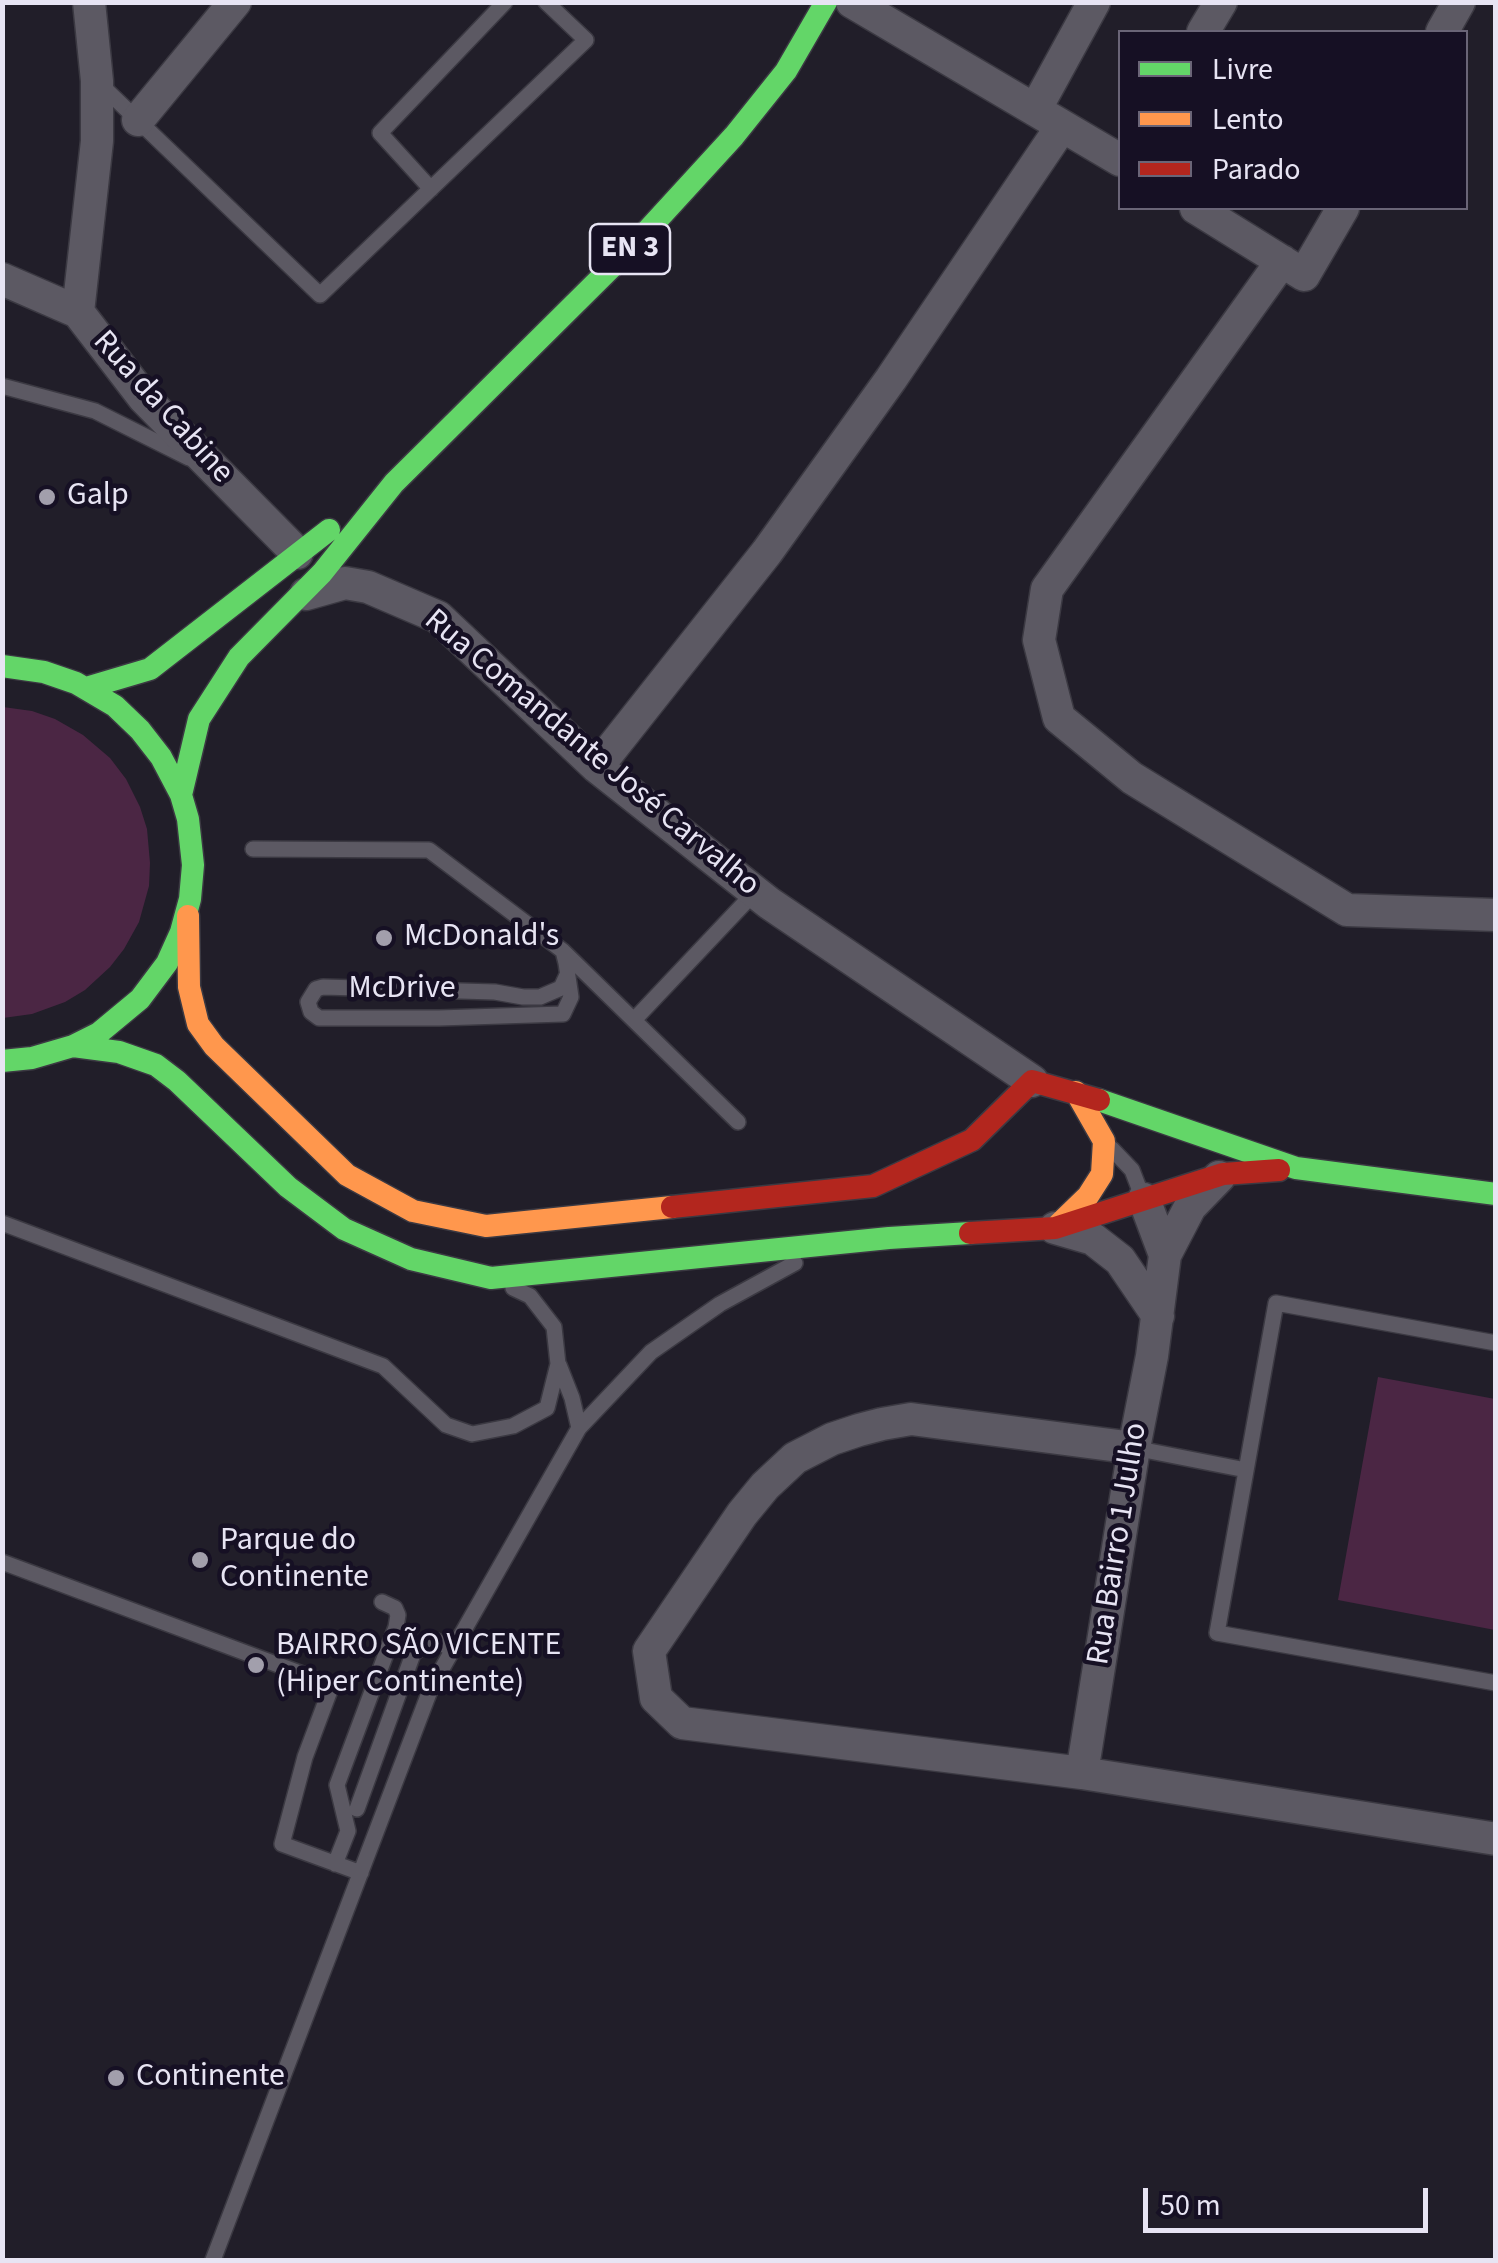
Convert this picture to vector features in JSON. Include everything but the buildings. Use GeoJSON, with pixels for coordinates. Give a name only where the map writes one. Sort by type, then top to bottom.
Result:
{"type":"FeatureCollection","features":[{"type":"Feature","properties":{"kind":"street","name":"Rua da Cabine"},"geometry":{"type":"LineString","coordinates":[[89,2],[97,81],[97,141],[78,312],[144,398],[298,554]]}},
{"type":"Feature","properties":{"kind":"street"},"geometry":{"type":"LineString","coordinates":[[138,120],[235,2]]}},
{"type":"Feature","properties":{"kind":"street","name":"EN 3"},"geometry":{"type":"LineString","coordinates":[[181,795],[199,719],[239,657],[322,573],[394,483],[636,243],[734,136],[786,71],[826,2]]}},
{"type":"Feature","properties":{"kind":"street"},"geometry":{"type":"LineString","coordinates":[[852,2],[1118,159]]}},
{"type":"Feature","properties":{"kind":"street"},"geometry":{"type":"LineString","coordinates":[[597,767],[767,552],[891,379],[1049,118],[1094,2]]}},
{"type":"Feature","properties":{"kind":"street"},"geometry":{"type":"LineString","coordinates":[[1205,30],[1222,2]]}},
{"type":"Feature","properties":{"kind":"street"},"geometry":{"type":"LineString","coordinates":[[1443,30],[1459,2]]}},
{"type":"Feature","properties":{"kind":"street"},"geometry":{"type":"LineString","coordinates":[[1199,210],[1304,275],[1342,210]]}},
{"type":"Feature","properties":{"kind":"street"},"geometry":{"type":"LineString","coordinates":[[1282,260],[1047,589],[1039,640],[1059,718],[1132,778],[1347,910],[1496,916]]}},
{"type":"Feature","properties":{"kind":"street"},"geometry":{"type":"LineString","coordinates":[[2,279],[78,312]]}},
{"type":"Feature","properties":{"kind":"street","name":"EN 3"},"geometry":{"type":"LineString","coordinates":[[86,688],[150,669],[394,483]]}},
{"type":"Feature","properties":{"kind":"street","name":"Rua Comandante José Carvalho"},"geometry":{"type":"LineString","coordinates":[[298,598],[345,583],[368,586],[438,617],[597,767],[754,892],[1032,1081],[1076,1092],[1296,1168],[1496,1194]]}},
{"type":"Feature","properties":{"kind":"street","name":"EN 3"},"geometry":{"type":"LineString","coordinates":[[2,666],[44,672],[86,688],[115,706],[140,730],[161,757],[181,795],[193,854],[193,876],[182,932],[167,962],[140,999],[99,1032],[73,1046],[32,1058],[2,1061]]}},
{"type":"Feature","properties":{"kind":"street"},"geometry":{"type":"LineString","coordinates":[[188,910],[189,987],[198,1024],[214,1046],[347,1175],[413,1211],[486,1226],[873,1186],[972,1140],[1032,1081]]}},
{"type":"Feature","properties":{"kind":"street","name":"Rua Comandante José Carvalho"},"geometry":{"type":"LineString","coordinates":[[73,1046],[119,1052],[156,1065],[217,1117],[288,1187],[344,1229],[410,1259],[491,1278],[831,1244],[1054,1228],[1223,1174],[1296,1168]]}},
{"type":"Feature","properties":{"kind":"street"},"geometry":{"type":"LineString","coordinates":[[1054,1228],[1088,1196],[1102,1174],[1104,1141],[1076,1092]]}},
{"type":"Feature","properties":{"kind":"street"},"geometry":{"type":"LineString","coordinates":[[1165,1255],[1190,1206],[1223,1174]]}},
{"type":"Feature","properties":{"kind":"street"},"geometry":{"type":"LineString","coordinates":[[1144,1199],[1165,1255]]}},
{"type":"Feature","properties":{"kind":"street"},"geometry":{"type":"LineString","coordinates":[[1054,1228],[1094,1239],[1120,1260],[1158,1316]]}},
{"type":"Feature","properties":{"kind":"street","name":"Rua Bairro 1 Julho"},"geometry":{"type":"LineString","coordinates":[[1082,1773],[1165,1255]]}},
{"type":"Feature","properties":{"kind":"street"},"geometry":{"type":"LineString","coordinates":[[1134,1448],[912,1419],[832,1439],[796,1458],[764,1486],[742,1514],[649,1651],[656,1698],[682,1723],[1082,1773],[1496,1839]]}},
{"type":"Feature","properties":{"kind":"lane"},"geometry":{"type":"LineString","coordinates":[[431,189],[380,133],[505,2]]}},
{"type":"Feature","properties":{"kind":"lane"},"geometry":{"type":"LineString","coordinates":[[97,81],[320,295],[586,40],[546,2]]}},
{"type":"Feature","properties":{"kind":"lane"},"geometry":{"type":"LineString","coordinates":[[2,386],[95,411],[216,471]]}},
{"type":"Feature","properties":{"kind":"lane"},"geometry":{"type":"LineString","coordinates":[[253,849],[429,850],[562,951],[738,1122]]}},
{"type":"Feature","properties":{"kind":"lane"},"geometry":{"type":"LineString","coordinates":[[634,1020],[754,892]]}},
{"type":"Feature","properties":{"kind":"lane"},"geometry":{"type":"LineString","coordinates":[[562,951],[568,975]]}},
{"type":"Feature","properties":{"kind":"lane","name":"McDrive"},"geometry":{"type":"LineString","coordinates":[[568,975],[571,997],[563,1014],[319,1018],[310,1012],[308,1002],[316,989],[323,987],[540,997],[561,988],[568,975]]}},
{"type":"Feature","properties":{"kind":"lane"},"geometry":{"type":"LineString","coordinates":[[1104,1141],[1132,1170],[1144,1199]]}},
{"type":"Feature","properties":{"kind":"lane"},"geometry":{"type":"LineString","coordinates":[[2,1223],[383,1366],[446,1425],[472,1434],[513,1426],[547,1408],[558,1364]]}},
{"type":"Feature","properties":{"kind":"lane"},"geometry":{"type":"LineString","coordinates":[[213,2260],[432,1688],[580,1428],[651,1352],[720,1304],[831,1244]]}},
{"type":"Feature","properties":{"kind":"lane"},"geometry":{"type":"LineString","coordinates":[[491,1278],[530,1296],[554,1327],[558,1364],[580,1428]]}},
{"type":"Feature","properties":{"kind":"lane"},"geometry":{"type":"LineString","coordinates":[[1496,1343],[1276,1303],[1217,1633],[1496,1683]]}},
{"type":"Feature","properties":{"kind":"lane"},"geometry":{"type":"LineString","coordinates":[[1134,1448],[1246,1470]]}},
{"type":"Feature","properties":{"kind":"lane"},"geometry":{"type":"LineString","coordinates":[[2,1562],[332,1685],[306,1757],[282,1844],[361,1873]]}},
{"type":"Feature","properties":{"kind":"lane"},"geometry":{"type":"LineString","coordinates":[[335,1864],[348,1830],[337,1786],[396,1627],[395,1608],[382,1602]]}},
{"type":"Feature","properties":{"kind":"lane"},"geometry":{"type":"LineString","coordinates":[[357,1808],[414,1654],[427,1642],[436,1641],[454,1650]]}},
{"type":"Feature","properties":{"kind":"shaded area"},"geometry":{"type":"Polygon","coordinates":[[[3,707],[55,719],[83,735],[110,758],[140,807],[147,829],[150,863],[149,886],[139,922],[110,967],[65,1002],[32,1014],[3,1018],[3,707]]]}},
{"type":"Feature","properties":{"kind":"shaded area"},"geometry":{"type":"Polygon","coordinates":[[[1378,1377],[1495,1399],[1495,1630],[1338,1600],[1378,1377]]]}},
{"type":"Feature","properties":{"kind":"traffic: fast"},"geometry":{"type":"LineString","coordinates":[[181,795],[199,719],[239,657],[322,573],[394,483],[636,243],[734,136],[786,71],[826,2]]}},
{"type":"Feature","properties":{"kind":"traffic: fast"},"geometry":{"type":"LineString","coordinates":[[86,688],[150,669],[329,530]]}},
{"type":"Feature","properties":{"kind":"traffic: fast"},"geometry":{"type":"LineString","coordinates":[[2,666],[44,672],[76,683],[115,706],[140,730],[161,757],[181,795],[193,865],[190,899],[181,932],[167,963],[140,999],[99,1033],[73,1046],[32,1058],[2,1061]]}},
{"type":"Feature","properties":{"kind":"traffic: fast"},"geometry":{"type":"LineString","coordinates":[[73,1046],[119,1052],[156,1065],[288,1187],[344,1229],[411,1259],[491,1278],[970,1233]]}},
{"type":"Feature","properties":{"kind":"traffic: fast"},"geometry":{"type":"LineString","coordinates":[[1099,1100],[1296,1168],[1496,1194]]}},
{"type":"Feature","properties":{"kind":"traffic: slow"},"geometry":{"type":"LineString","coordinates":[[188,916],[189,987],[198,1024],[214,1046],[347,1175],[413,1211],[486,1226],[672,1207]]}},
{"type":"Feature","properties":{"kind":"traffic: slow"},"geometry":{"type":"LineString","coordinates":[[1058,1225],[1088,1196],[1102,1174],[1104,1141],[1076,1092]]}},
{"type":"Feature","properties":{"kind":"traffic: jam"},"geometry":{"type":"LineString","coordinates":[[672,1207],[873,1186],[972,1140],[1032,1081],[1099,1100]]}},
{"type":"Feature","properties":{"kind":"traffic: jam"},"geometry":{"type":"LineString","coordinates":[[970,1233],[1055,1228],[1223,1174],[1279,1170]]}},
{"type":"Feature","properties":{"kind":"place","name":"Galp"},"geometry":{"type":"Point","coordinates":[47,497]}},
{"type":"Feature","properties":{"kind":"place","name":"McDonald's"},"geometry":{"type":"Point","coordinates":[384,938]}},
{"type":"Feature","properties":{"kind":"place","name":"Parque do Continente"},"geometry":{"type":"Point","coordinates":[200,1560]}},
{"type":"Feature","properties":{"kind":"place","name":"BAIRRO SÃO VICENTE (Hiper Continente)"},"geometry":{"type":"Point","coordinates":[256,1665]}},
{"type":"Feature","properties":{"kind":"place","name":"Continente"},"geometry":{"type":"Point","coordinates":[116,2078]}}]}
